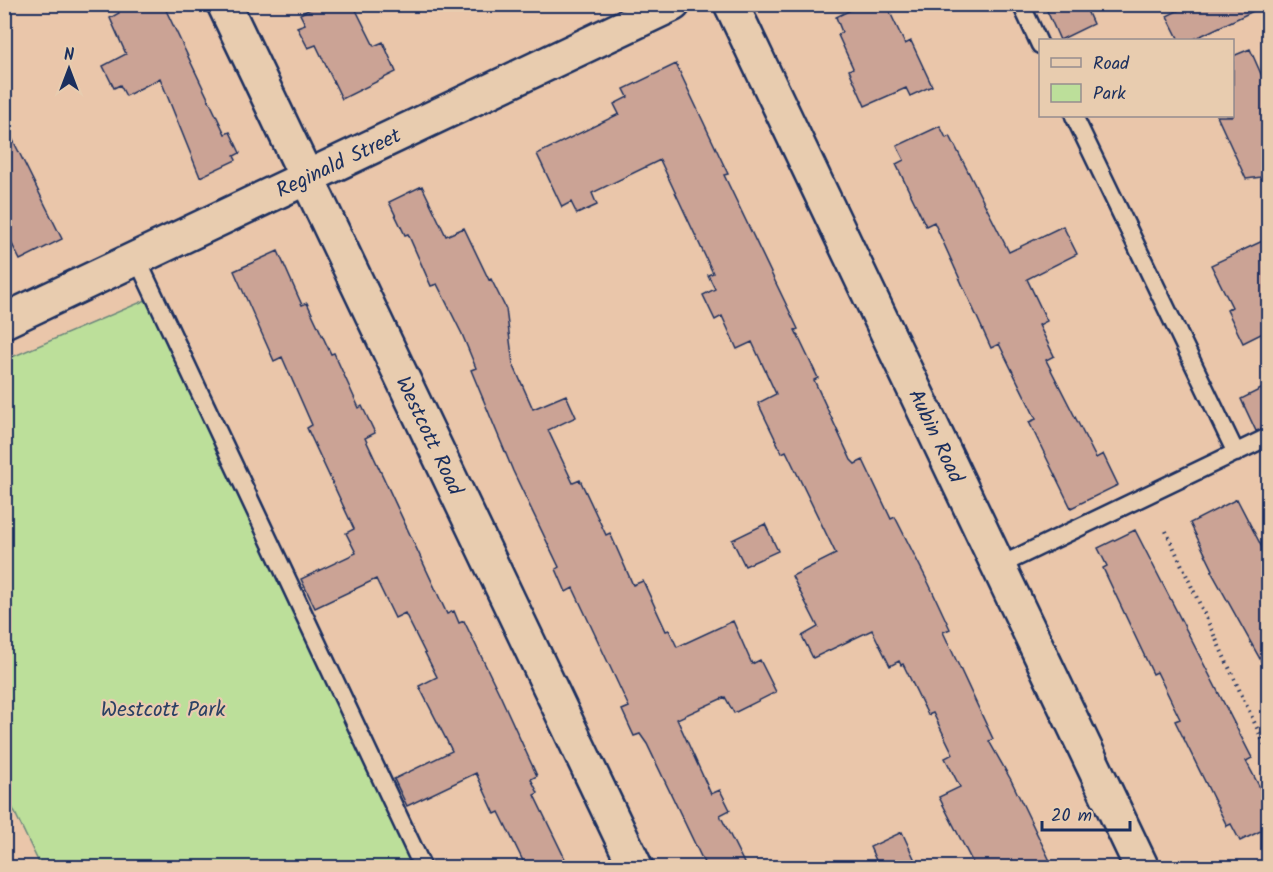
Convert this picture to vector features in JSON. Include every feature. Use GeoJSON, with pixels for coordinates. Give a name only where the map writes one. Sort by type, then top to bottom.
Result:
{"type":"FeatureCollection","features":[{"type":"Feature","properties":{"kind":"street","name":"Westcott Road"},"geometry":{"type":"LineString","coordinates":[[224,4],[636,867]]}},
{"type":"Feature","properties":{"kind":"street","name":"Reginald Street"},"geometry":{"type":"LineString","coordinates":[[4,321],[672,4]]}},
{"type":"Feature","properties":{"kind":"street","name":"Aubin Road"},"geometry":{"type":"LineString","coordinates":[[731,4],[1143,867]]}},
{"type":"Feature","properties":{"kind":"lane"},"geometry":{"type":"LineString","coordinates":[[1021,4],[1039,41]]}},
{"type":"Feature","properties":{"kind":"lane"},"geometry":{"type":"LineString","coordinates":[[1074,117],[1236,453]]}},
{"type":"Feature","properties":{"kind":"lane"},"geometry":{"type":"LineString","coordinates":[[137,259],[423,867]]}},
{"type":"Feature","properties":{"kind":"lane"},"geometry":{"type":"LineString","coordinates":[[999,566],[1269,437]]}},
{"type":"Feature","properties":{"kind":"path"},"geometry":{"type":"LineString","coordinates":[[1265,491],[1269,498]]}},
{"type":"Feature","properties":{"kind":"path"},"geometry":{"type":"LineString","coordinates":[[1166,531],[1268,751],[1266,774],[1269,779]]}},
{"type":"Feature","properties":{"kind":"green space","name":"Westcott Park"},"geometry":{"type":"Polygon","coordinates":[[[146,300],[413,867],[41,867],[5,792],[5,360],[146,300]]]}},
{"type":"Feature","properties":{"kind":"building"},"geometry":{"type":"Polygon","coordinates":[[[115,4],[163,4],[225,134],[230,132],[240,153],[234,156],[236,160],[200,177],[160,78],[126,96],[120,85],[114,88],[103,66],[126,54],[110,18],[119,13],[115,4]]]}},
{"type":"Feature","properties":{"kind":"building"},"geometry":{"type":"Polygon","coordinates":[[[320,4],[353,4],[374,46],[383,42],[396,72],[342,99],[316,45],[308,48],[297,27],[305,24],[300,14],[320,4]]]}},
{"type":"Feature","properties":{"kind":"building"},"geometry":{"type":"Polygon","coordinates":[[[863,4],[886,4],[905,44],[911,41],[932,86],[910,96],[906,88],[865,106],[849,70],[853,68],[838,35],[842,32],[836,17],[863,4]]]}},
{"type":"Feature","properties":{"kind":"building"},"geometry":{"type":"Polygon","coordinates":[[[1044,4],[1084,4],[1093,24],[1060,39],[1044,4]]]}},
{"type":"Feature","properties":{"kind":"building"},"geometry":{"type":"Polygon","coordinates":[[[1191,4],[1268,4],[1194,39],[1178,39],[1167,16],[1191,4]]]}},
{"type":"Feature","properties":{"kind":"building"},"geometry":{"type":"Polygon","coordinates":[[[1250,49],[1269,92],[1269,176],[1246,179],[1217,117],[1234,117],[1234,56],[1250,49]]]}},
{"type":"Feature","properties":{"kind":"building"},"geometry":{"type":"Polygon","coordinates":[[[676,64],[728,174],[724,175],[798,329],[795,330],[818,378],[814,380],[851,460],[855,464],[863,460],[891,519],[895,517],[929,584],[950,629],[943,632],[993,739],[989,741],[1011,780],[1053,867],[975,867],[939,797],[960,787],[945,758],[953,754],[933,713],[928,715],[903,664],[901,665],[899,661],[890,666],[872,630],[813,658],[802,636],[818,627],[792,576],[836,554],[786,451],[782,453],[758,403],[776,394],[752,342],[737,349],[722,316],[715,320],[703,295],[715,289],[708,275],[713,273],[660,160],[592,193],[597,205],[577,214],[571,202],[562,207],[537,154],[619,114],[614,104],[628,97],[624,89],[676,64]]]}},
{"type":"Feature","properties":{"kind":"building"},"geometry":{"type":"Polygon","coordinates":[[[4,122],[62,239],[20,260],[4,228],[4,122]]]}},
{"type":"Feature","properties":{"kind":"building"},"geometry":{"type":"Polygon","coordinates":[[[940,126],[946,138],[950,136],[1009,252],[1063,226],[1077,254],[1027,279],[1047,321],[1039,325],[1054,356],[1046,360],[1096,458],[1103,454],[1118,485],[1071,508],[1029,422],[1036,419],[999,344],[991,348],[934,222],[926,226],[896,164],[904,160],[897,146],[940,126]]]}},
{"type":"Feature","properties":{"kind":"building"},"geometry":{"type":"Polygon","coordinates":[[[422,186],[446,236],[464,228],[506,309],[513,364],[533,409],[566,395],[576,417],[548,430],[573,483],[580,480],[606,535],[610,533],[633,585],[643,581],[666,631],[669,630],[677,647],[733,621],[752,664],[760,660],[776,692],[734,713],[725,697],[677,719],[711,794],[720,790],[730,810],[720,815],[746,867],[706,867],[647,744],[640,734],[634,736],[622,710],[629,707],[573,588],[566,592],[556,569],[559,567],[513,471],[471,370],[476,368],[462,334],[437,284],[431,286],[408,234],[405,235],[389,202],[422,186]]]}},
{"type":"Feature","properties":{"kind":"building"},"geometry":{"type":"Polygon","coordinates":[[[1269,238],[1269,330],[1243,343],[1227,310],[1232,307],[1211,265],[1269,238]]]}},
{"type":"Feature","properties":{"kind":"building"},"geometry":{"type":"Polygon","coordinates":[[[278,251],[302,305],[307,303],[331,354],[334,353],[359,408],[362,406],[375,433],[365,438],[447,614],[454,611],[459,623],[464,621],[500,695],[537,776],[531,779],[538,793],[534,795],[569,867],[526,867],[499,812],[495,814],[476,773],[407,806],[394,779],[452,751],[419,686],[437,677],[405,613],[395,618],[376,579],[315,608],[301,579],[356,553],[346,533],[354,529],[307,428],[312,425],[282,357],[274,361],[234,271],[278,251]]]}},
{"type":"Feature","properties":{"kind":"building"},"geometry":{"type":"Polygon","coordinates":[[[1269,385],[1269,427],[1256,431],[1241,399],[1269,385]]]}},
{"type":"Feature","properties":{"kind":"building"},"geometry":{"type":"Polygon","coordinates":[[[1237,499],[1269,561],[1269,675],[1211,571],[1213,570],[1190,523],[1237,499]]]}},
{"type":"Feature","properties":{"kind":"building"},"geometry":{"type":"Polygon","coordinates":[[[765,524],[778,551],[745,566],[732,540],[765,524]]]}},
{"type":"Feature","properties":{"kind":"building"},"geometry":{"type":"Polygon","coordinates":[[[1135,530],[1252,758],[1246,761],[1269,805],[1269,827],[1240,841],[1231,824],[1227,826],[1175,721],[1180,719],[1157,672],[1153,674],[1103,568],[1107,566],[1098,548],[1135,530]]]}},
{"type":"Feature","properties":{"kind":"building"},"geometry":{"type":"Polygon","coordinates":[[[902,832],[918,867],[879,867],[870,847],[902,832]]]}}]}
